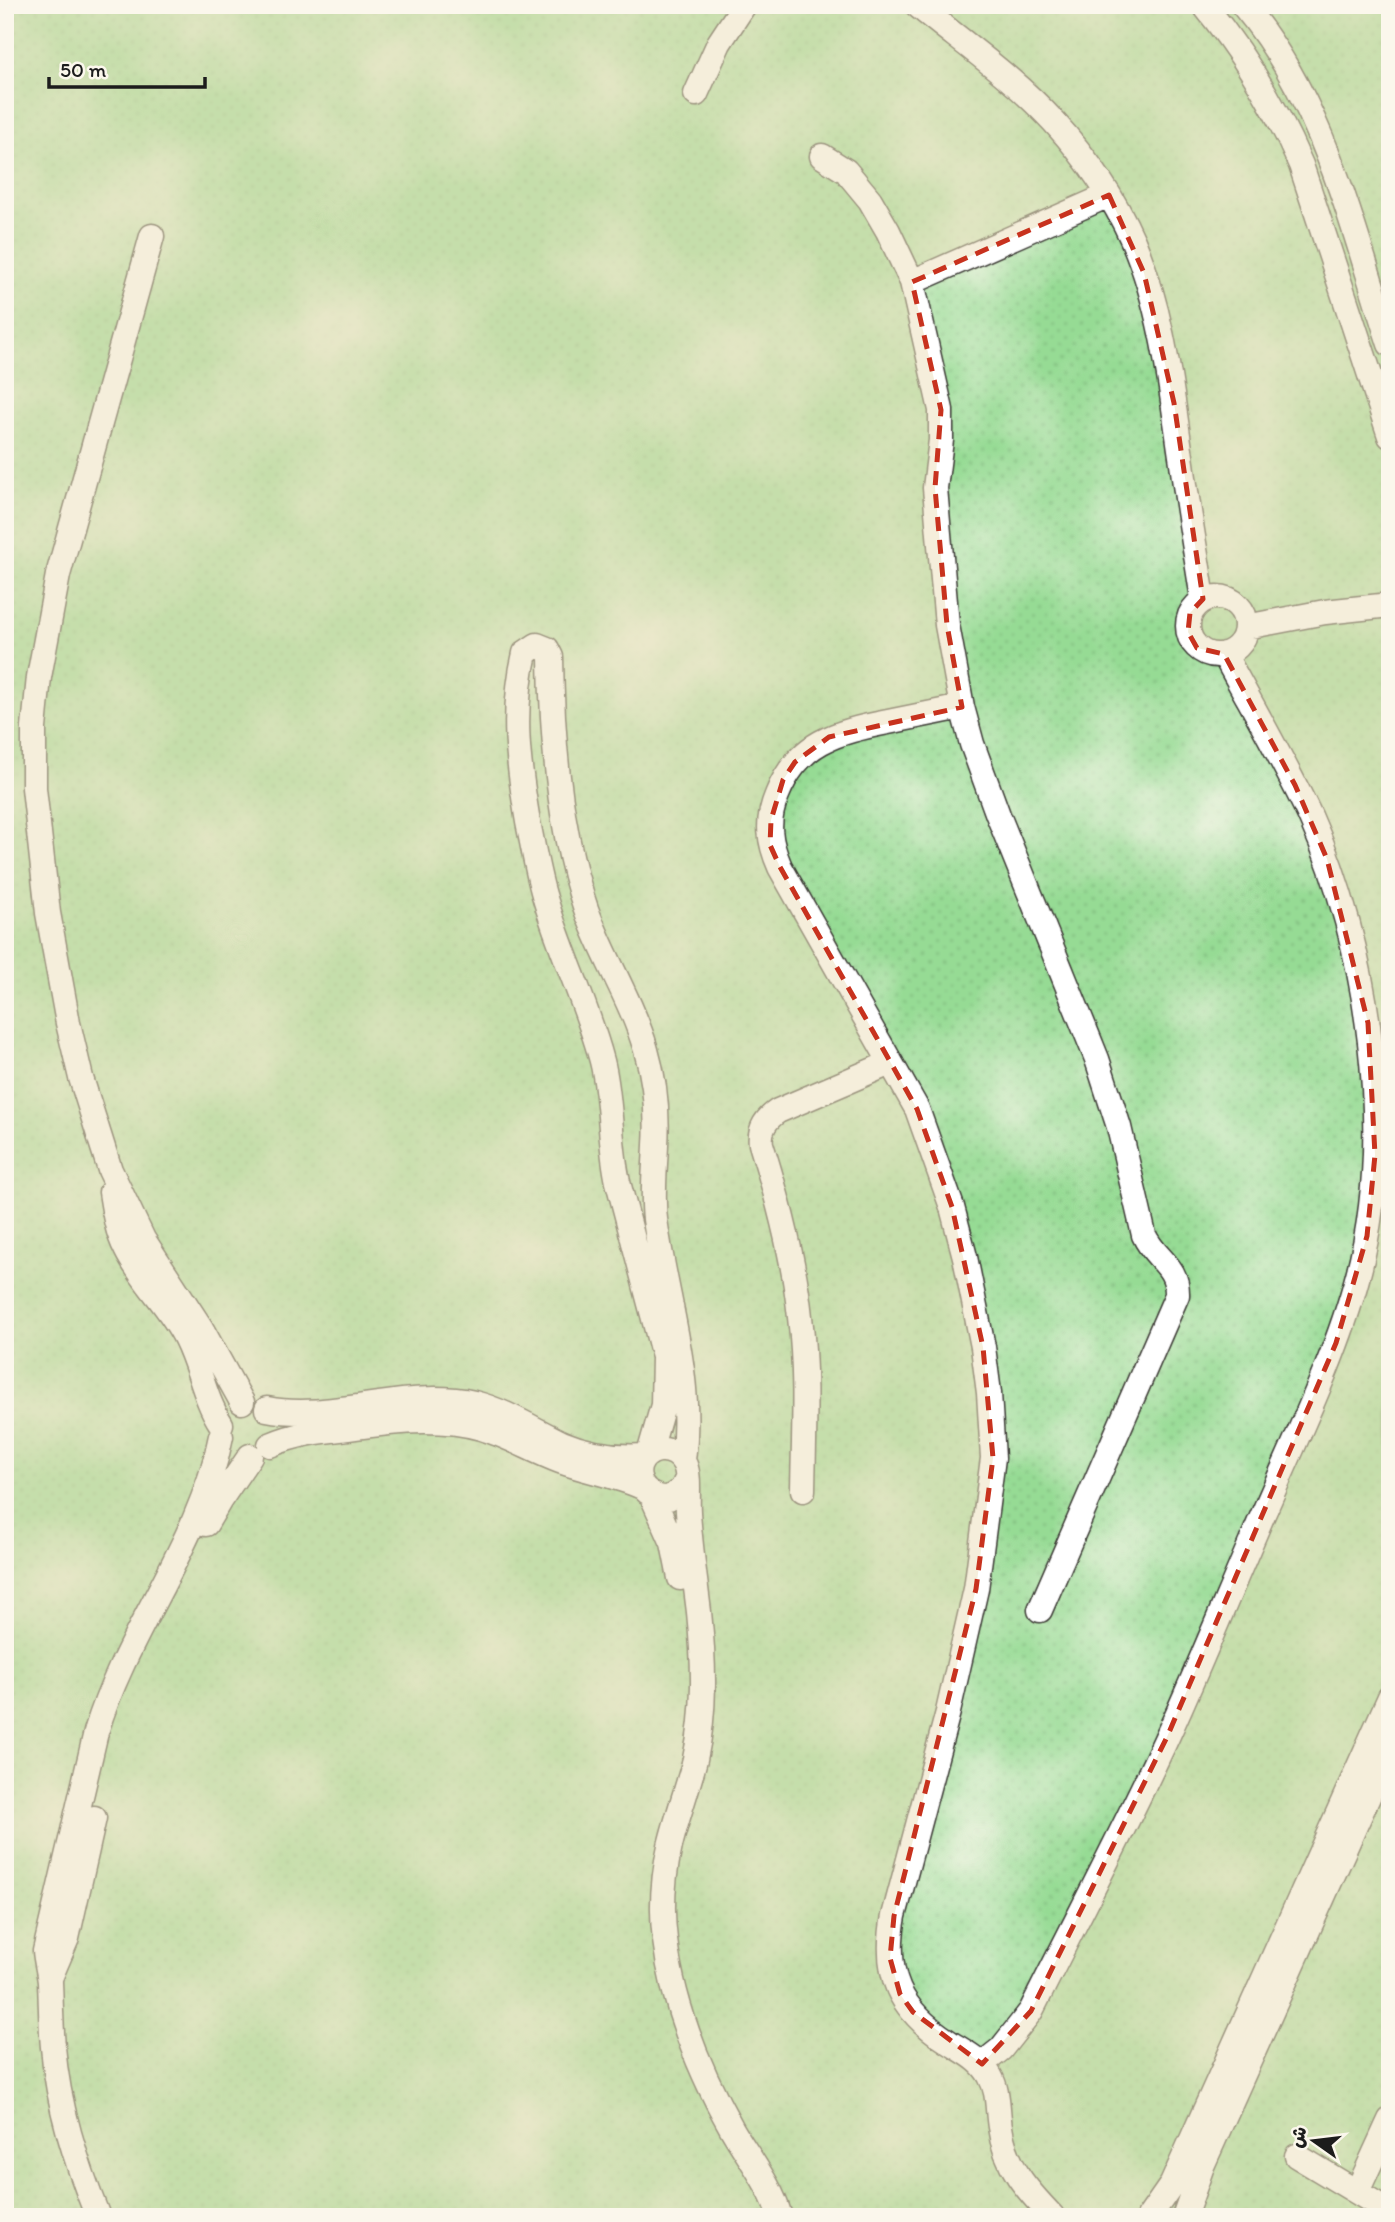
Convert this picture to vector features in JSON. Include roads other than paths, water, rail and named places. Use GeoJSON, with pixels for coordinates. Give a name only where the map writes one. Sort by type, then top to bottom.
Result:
{"type":"FeatureCollection","features":[{"type":"Feature","properties":{"kind":"street"},"geometry":{"type":"LineString","coordinates":[[696,94],[719,43],[744,5]]}},
{"type":"Feature","properties":{"kind":"street"},"geometry":{"type":"LineString","coordinates":[[917,5],[1028,96],[1077,150],[1109,195],[1133,242],[1155,308],[1174,403],[1203,600]]}},
{"type":"Feature","properties":{"kind":"street"},"geometry":{"type":"LineString","coordinates":[[1203,5],[1257,77],[1288,135],[1301,165],[1390,436]]}},
{"type":"Feature","properties":{"kind":"street"},"geometry":{"type":"LineString","coordinates":[[1243,5],[1295,81],[1318,131],[1335,172],[1390,344]]}},
{"type":"Feature","properties":{"kind":"street"},"geometry":{"type":"LineString","coordinates":[[822,156],[846,172],[870,200],[912,282],[941,410],[941,440],[935,488],[947,625],[962,707],[976,756],[998,815],[1097,1059],[1118,1127],[1144,1235],[1153,1252],[1172,1270],[1177,1287],[1177,1296],[1040,1610]]}},
{"type":"Feature","properties":{"kind":"street"},"geometry":{"type":"LineString","coordinates":[[912,282],[1109,195]]}},
{"type":"Feature","properties":{"kind":"street"},"geometry":{"type":"LineString","coordinates":[[98,2217],[74,2153],[60,2096],[53,2049],[50,1979],[67,1938],[107,1755],[121,1704],[190,1543],[207,1488],[221,1430],[228,1409],[251,1401],[267,1409],[294,1412],[418,1400],[456,1400],[505,1414],[578,1449],[614,1456],[648,1455],[664,1450],[678,1455],[685,1471],[676,1494],[669,1498],[616,1476],[560,1461],[504,1435],[452,1422],[409,1421],[301,1434],[243,1456],[229,1449],[221,1430],[211,1406],[196,1362],[182,1330],[163,1300],[143,1239],[110,1170],[81,1078],[57,968],[34,788],[34,728],[39,677],[58,575],[152,236]]}},
{"type":"Feature","properties":{"kind":"street"},"geometry":{"type":"LineString","coordinates":[[1213,596],[1231,600],[1242,611],[1247,627],[1237,647],[1224,654],[1205,653],[1191,640],[1188,622],[1190,613],[1203,600],[1213,596]]}},
{"type":"Feature","properties":{"kind":"street"},"geometry":{"type":"LineString","coordinates":[[1247,627],[1325,612],[1390,605]]}},
{"type":"Feature","properties":{"kind":"street"},"geometry":{"type":"LineString","coordinates":[[764,2217],[758,2201],[701,2106],[688,2079],[666,2014],[654,1963],[650,1911],[652,1885],[658,1845],[684,1735],[689,1687],[687,1628],[677,1559],[668,1527],[639,1471],[648,1455],[660,1420],[664,1393],[662,1342],[612,1157],[609,1098],[601,1058],[544,895],[533,850],[516,737],[517,695],[526,653],[537,646],[547,649],[551,657],[551,696],[560,791],[576,874],[597,937],[639,1028],[653,1084],[657,1115],[653,1195],[655,1219],[681,1354],[687,1418],[685,1471],[688,1525],[702,1638],[703,1701],[695,1761],[670,1845],[666,1869],[663,1893],[665,1942],[678,2001],[698,2059],[725,2116],[771,2194],[780,2217]]}},
{"type":"Feature","properties":{"kind":"street"},"geometry":{"type":"LineString","coordinates":[[982,2064],[1001,2049],[1031,2011],[1167,1737],[1336,1343],[1358,1275],[1367,1236],[1375,1155],[1372,1067],[1361,980],[1351,938],[1327,859],[1311,818],[1224,654]]}},
{"type":"Feature","properties":{"kind":"street"},"geometry":{"type":"LineString","coordinates":[[962,707],[849,729],[811,748],[795,762],[783,780],[773,810],[770,845],[917,1109],[944,1182],[965,1257],[983,1347],[993,1458],[976,1589],[894,1916],[890,1937],[892,1976],[900,1994],[914,2012],[939,2035],[982,2064],[997,2092],[1001,2135],[1010,2164],[1031,2195],[1053,2217]]}},
{"type":"Feature","properties":{"kind":"street"},"geometry":{"type":"LineString","coordinates":[[803,1490],[804,1376],[801,1319],[786,1229],[761,1144],[761,1131],[765,1123],[778,1111],[890,1063]]}},
{"type":"Feature","properties":{"kind":"street"},"geometry":{"type":"LineString","coordinates":[[152,1272],[201,1328],[242,1402]]}},
{"type":"Feature","properties":{"kind":"street"},"geometry":{"type":"LineString","coordinates":[[190,1543],[275,1430],[267,1409]]}},
{"type":"Feature","properties":{"kind":"street"},"geometry":{"type":"LineString","coordinates":[[1149,2217],[1166,2195],[1180,2166],[1390,1697]]}},
{"type":"Feature","properties":{"kind":"street"},"geometry":{"type":"LineString","coordinates":[[1184,2217],[1202,2166],[1390,1748]]}},
{"type":"Feature","properties":{"kind":"street"},"geometry":{"type":"LineString","coordinates":[[1357,2192],[1390,2120]]}},
{"type":"Feature","properties":{"kind":"street"},"geometry":{"type":"LineString","coordinates":[[1297,2156],[1390,2212]]}}]}
